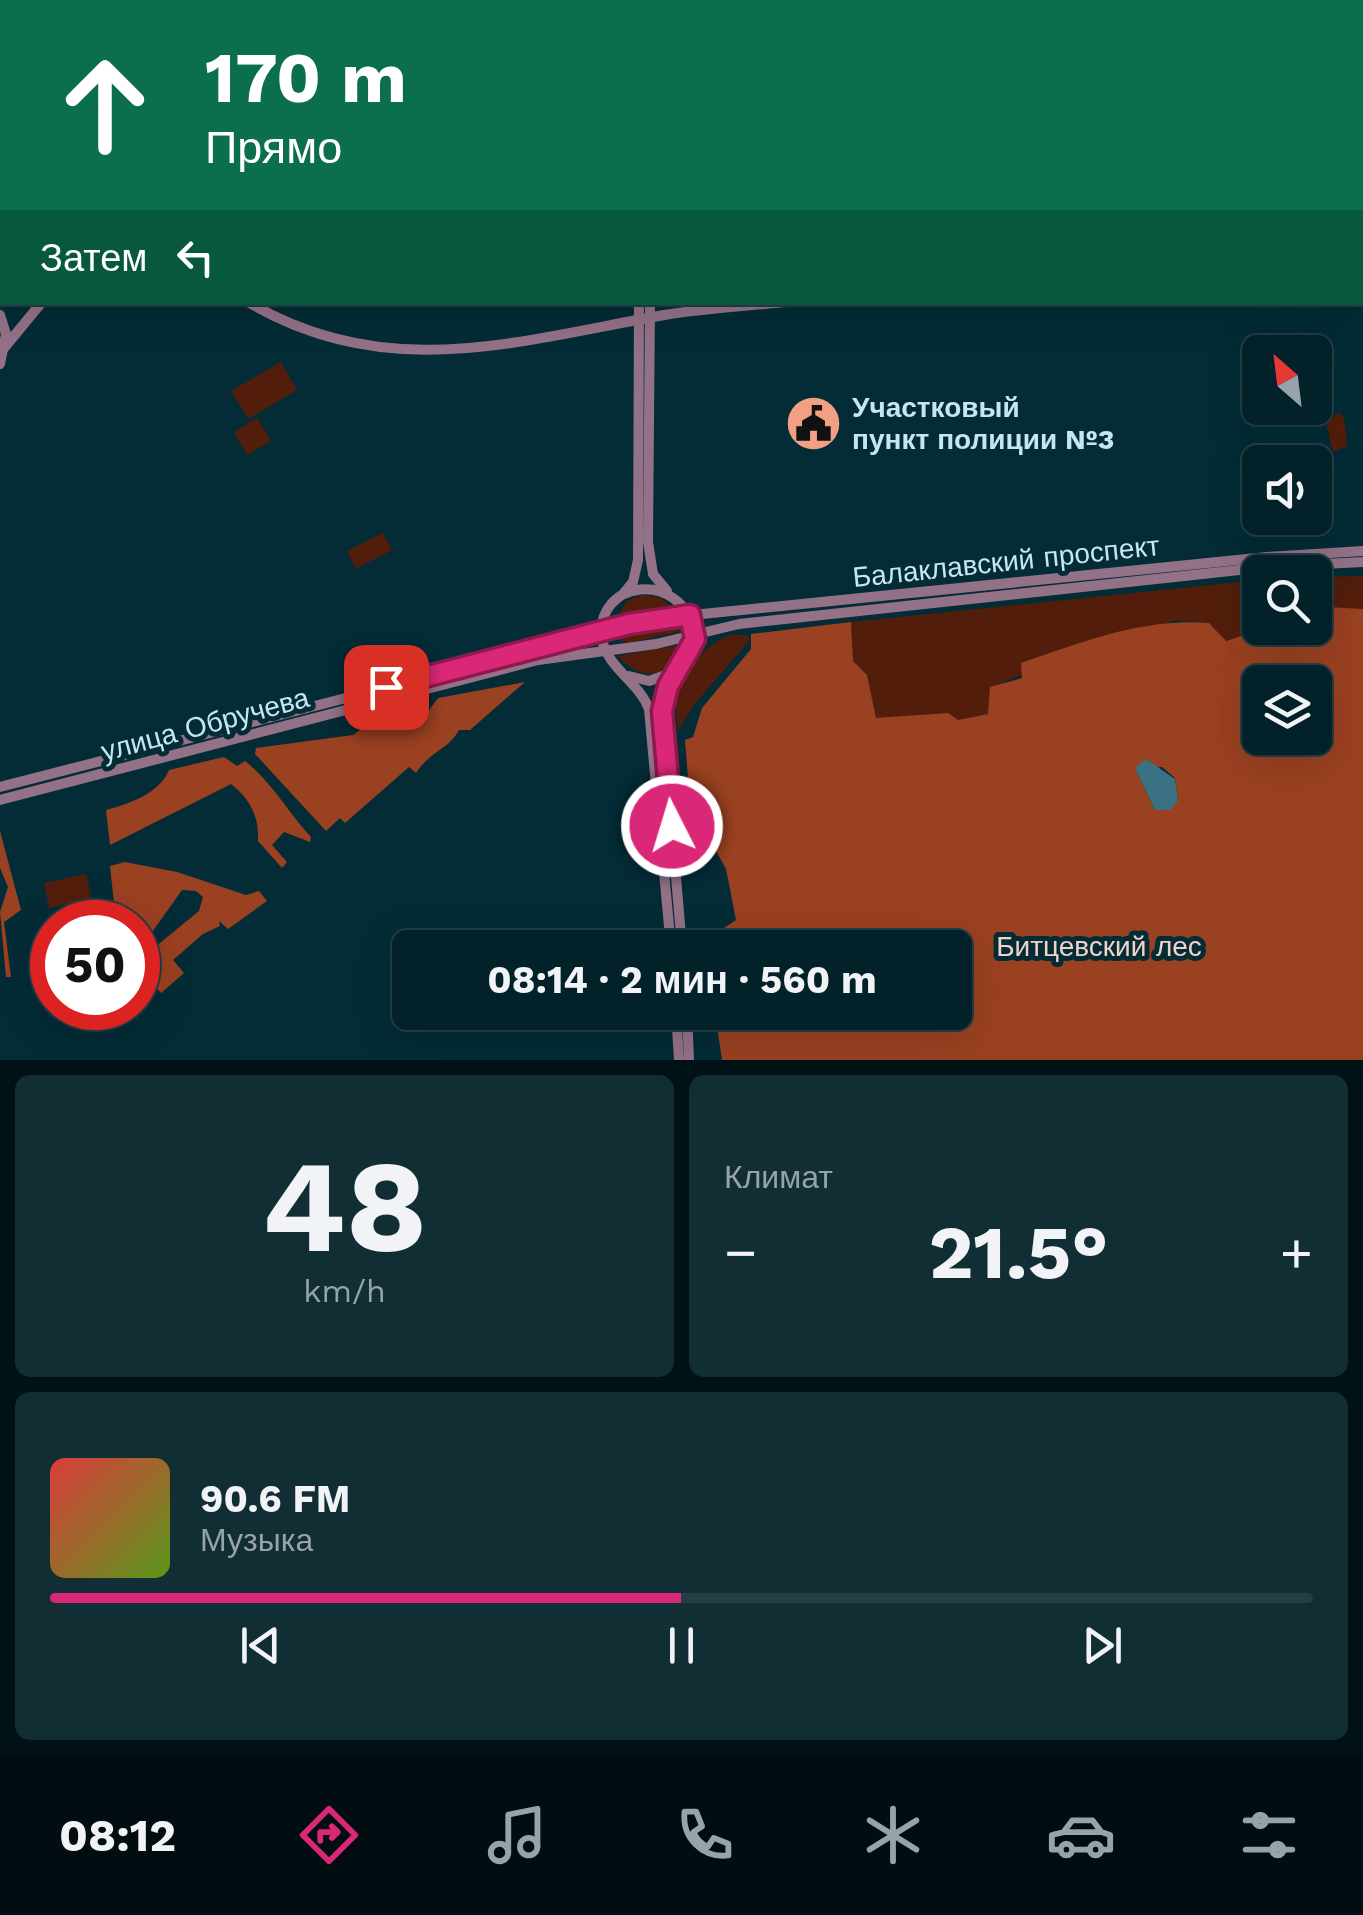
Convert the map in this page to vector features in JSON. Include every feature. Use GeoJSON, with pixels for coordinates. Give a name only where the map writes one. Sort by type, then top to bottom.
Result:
{"type":"FeatureCollection","features":[{"type":"Feature","properties":{"kind":"main road"},"geometry":{"type":"LineString","coordinates":[[5,347],[40,305]]}},
{"type":"Feature","properties":{"kind":"main road"},"geometry":{"type":"LineString","coordinates":[[254,305],[316,334],[419,353],[469,350],[644,319],[760,305]]}},
{"type":"Feature","properties":{"kind":"main road"},"geometry":{"type":"LineString","coordinates":[[640,305],[644,319],[648,542],[653,574],[690,615],[695,634],[668,686],[662,711],[680,930]]}},
{"type":"Feature","properties":{"kind":"main road"},"geometry":{"type":"LineString","coordinates":[[649,305],[644,319],[638,560],[633,582],[609,610],[602,631],[606,650],[643,695],[651,720],[668,930]]}},
{"type":"Feature","properties":{"kind":"main road"},"geometry":{"type":"LineString","coordinates":[[0,364],[5,347],[2,320],[21,328]]}},
{"type":"Feature","properties":{"kind":"main road","name":"Балаклавский проспект"},"geometry":{"type":"LineString","coordinates":[[654,619],[1267,557],[1363,552]]}},
{"type":"Feature","properties":{"kind":"main road","name":"Балаклавский проспект"},"geometry":{"type":"LineString","coordinates":[[656,644],[738,624],[1046,590],[1363,562]]}},
{"type":"Feature","properties":{"kind":"main road"},"geometry":{"type":"LineString","coordinates":[[620,598],[647,587],[670,594]]}},
{"type":"Feature","properties":{"kind":"main road","name":"улица Обручева"},"geometry":{"type":"LineString","coordinates":[[0,787],[654,619]]}},
{"type":"Feature","properties":{"kind":"main road","name":"улица Обручева"},"geometry":{"type":"LineString","coordinates":[[0,800],[538,660],[656,644]]}},
{"type":"Feature","properties":{"kind":"main road"},"geometry":{"type":"LineString","coordinates":[[626,675],[649,681],[679,668]]}},
{"type":"Feature","properties":{"kind":"main road"},"geometry":{"type":"LineString","coordinates":[[677,1030],[679,1060]]}},
{"type":"Feature","properties":{"kind":"main road"},"geometry":{"type":"LineString","coordinates":[[688,1030],[690,1060]]}},
{"type":"Feature","properties":{"kind":"shaded area"},"geometry":{"type":"Polygon","coordinates":[[[281,362],[297,390],[248,419],[231,391],[281,362]]]}},
{"type":"Feature","properties":{"kind":"shaded area"},"geometry":{"type":"Polygon","coordinates":[[[1339,413],[1344,417],[1347,446],[1333,452],[1326,425],[1332,425],[1332,416],[1339,413]]]}},
{"type":"Feature","properties":{"kind":"shaded area"},"geometry":{"type":"Polygon","coordinates":[[[257,418],[271,441],[247,455],[234,432],[257,418]]]}},
{"type":"Feature","properties":{"kind":"shaded area"},"geometry":{"type":"Polygon","coordinates":[[[383,533],[392,550],[356,569],[347,551],[383,533]]]}},
{"type":"Feature","properties":{"kind":"shaded area"},"geometry":{"type":"Polygon","coordinates":[[[1363,576],[1363,609],[1332,610],[1332,577],[1363,576]]]}},
{"type":"Feature","properties":{"kind":"shaded area"},"geometry":{"type":"Polygon","coordinates":[[[1242,582],[1242,635],[1225,641],[1209,623],[1176,620],[1003,682],[989,714],[957,720],[948,713],[876,719],[867,675],[853,661],[851,622],[1242,582]]]}},
{"type":"Feature","properties":{"kind":"shaded area"},"geometry":{"type":"Polygon","coordinates":[[[642,595],[659,597],[676,610],[615,621],[627,601],[642,595]]]}},
{"type":"Feature","properties":{"kind":"shaded area"},"geometry":{"type":"Polygon","coordinates":[[[679,624],[682,631],[629,643],[614,638],[618,632],[679,624]]]}},
{"type":"Feature","properties":{"kind":"shaded area"},"geometry":{"type":"Polygon","coordinates":[[[732,635],[748,635],[749,641],[693,706],[678,731],[676,698],[682,679],[705,651],[732,635]]]}},
{"type":"Feature","properties":{"kind":"shaded area"},"geometry":{"type":"Polygon","coordinates":[[[685,644],[672,663],[656,673],[637,671],[618,656],[685,644]]]}},
{"type":"Feature","properties":{"kind":"shaded area"},"geometry":{"type":"Polygon","coordinates":[[[86,874],[92,899],[47,900],[44,883],[86,874]]]}},
{"type":"Feature","properties":{"kind":"green space","name":"Битцевский лес"},"geometry":{"type":"Polygon","coordinates":[[[1332,607],[1363,609],[1363,1060],[722,1060],[718,1030],[972,1030],[972,930],[721,930],[736,920],[726,869],[690,804],[685,740],[693,737],[702,708],[751,649],[751,634],[851,622],[853,661],[867,675],[876,718],[948,713],[958,720],[988,714],[990,687],[1022,678],[1021,663],[1090,640],[1136,628],[1184,622],[1209,623],[1226,641],[1242,636],[1242,645],[1332,645],[1332,607]],[[1162,767],[1135,768],[1155,810],[1178,801],[1175,778],[1162,767]]]}},
{"type":"Feature","properties":{"kind":"green space"},"geometry":{"type":"Polygon","coordinates":[[[525,682],[470,730],[459,730],[416,773],[409,767],[345,823],[340,818],[326,831],[255,754],[256,748],[353,735],[383,722],[416,727],[421,708],[427,713],[438,698],[525,682]]]}},
{"type":"Feature","properties":{"kind":"green space"},"geometry":{"type":"Polygon","coordinates":[[[224,757],[237,766],[245,761],[254,769],[311,837],[310,842],[284,832],[272,845],[287,862],[282,868],[258,841],[252,809],[231,784],[110,845],[106,810],[151,791],[169,770],[224,757]]]}},
{"type":"Feature","properties":{"kind":"green space"},"geometry":{"type":"Polygon","coordinates":[[[0,831],[21,910],[4,922],[11,977],[6,977],[0,912],[8,887],[0,868],[0,831]]]}},
{"type":"Feature","properties":{"kind":"green space"},"geometry":{"type":"Polygon","coordinates":[[[125,862],[177,872],[246,895],[259,891],[267,901],[228,929],[219,921],[220,926],[203,934],[173,960],[184,973],[161,993],[160,943],[199,911],[203,897],[196,891],[182,890],[160,921],[160,900],[114,900],[110,866],[125,862]]]}},
{"type":"Feature","properties":{"kind":"water"},"geometry":{"type":"Polygon","coordinates":[[[1146,759],[1175,779],[1178,801],[1170,810],[1155,810],[1135,768],[1146,759]]]}},
{"type":"Feature","properties":{"kind":"place","name":"Участковый пункт полиции №3"},"geometry":{"type":"Point","coordinates":[813,423]}},
{"type":"Feature","properties":{"kind":"route"},"geometry":{"type":"LineString","coordinates":[[386,687],[629,624],[690,615],[695,639],[668,686],[662,711],[672,826]]}}]}
